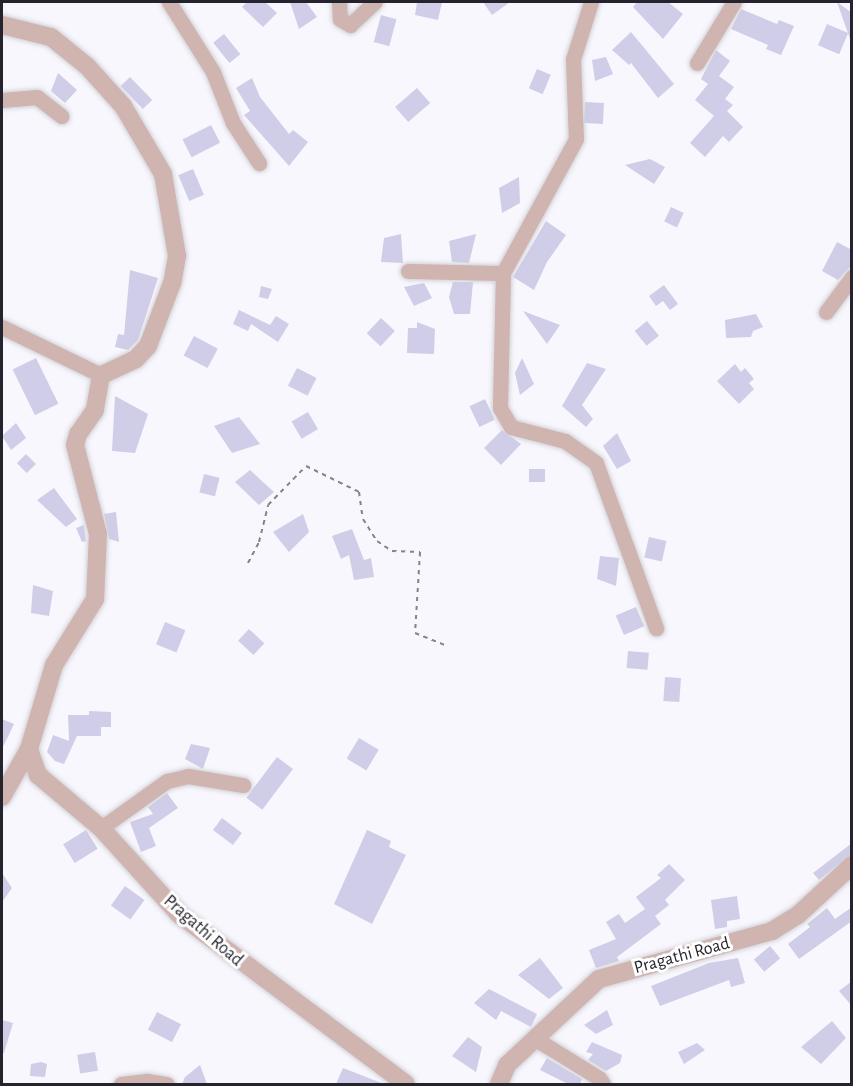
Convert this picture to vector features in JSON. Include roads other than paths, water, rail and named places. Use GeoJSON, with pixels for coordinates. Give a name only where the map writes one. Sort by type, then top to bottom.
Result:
{"type":"FeatureCollection","features":[{"type":"Feature","properties":{"kind":"street"},"geometry":{"type":"LineString","coordinates":[[169,2],[213,72],[233,123],[259,164]]}},
{"type":"Feature","properties":{"kind":"street"},"geometry":{"type":"LineString","coordinates":[[339,2],[340,19],[350,25],[375,2]]}},
{"type":"Feature","properties":{"kind":"street"},"geometry":{"type":"LineString","coordinates":[[591,2],[573,59],[576,139],[503,273],[500,408],[503,420],[511,427],[565,441],[596,463],[656,628]]}},
{"type":"Feature","properties":{"kind":"street"},"geometry":{"type":"LineString","coordinates":[[697,63],[735,2]]}},
{"type":"Feature","properties":{"kind":"street"},"geometry":{"type":"LineString","coordinates":[[2,25],[51,37],[87,66],[123,106],[163,174],[176,246],[172,283],[148,346],[136,359],[101,375]]}},
{"type":"Feature","properties":{"kind":"street"},"geometry":{"type":"LineString","coordinates":[[2,100],[37,97],[61,116]]}},
{"type":"Feature","properties":{"kind":"street"},"geometry":{"type":"LineString","coordinates":[[408,271],[503,273]]}},
{"type":"Feature","properties":{"kind":"street"},"geometry":{"type":"LineString","coordinates":[[826,312],[852,277]]}},
{"type":"Feature","properties":{"kind":"street"},"geometry":{"type":"LineString","coordinates":[[2,327],[101,375]]}},
{"type":"Feature","properties":{"kind":"street"},"geometry":{"type":"LineString","coordinates":[[2,797],[29,749],[54,665],[95,600],[98,534],[75,445],[78,434],[95,410],[101,375]]}},
{"type":"Feature","properties":{"kind":"street","name":"Pragathi Road"},"geometry":{"type":"LineString","coordinates":[[29,749],[39,775],[101,828],[180,915],[406,1084]]}},
{"type":"Feature","properties":{"kind":"street"},"geometry":{"type":"LineString","coordinates":[[101,828],[167,781],[188,776],[243,785]]}},
{"type":"Feature","properties":{"kind":"street","name":"Pragathi Road"},"geometry":{"type":"LineString","coordinates":[[499,1084],[507,1065],[599,979],[772,931],[798,915],[852,865]]}},
{"type":"Feature","properties":{"kind":"street"},"geometry":{"type":"LineString","coordinates":[[534,1038],[599,1078],[603,1084]]}},
{"type":"Feature","properties":{"kind":"street"},"geometry":{"type":"LineString","coordinates":[[122,1084],[147,1081],[167,1084]]}}]}
